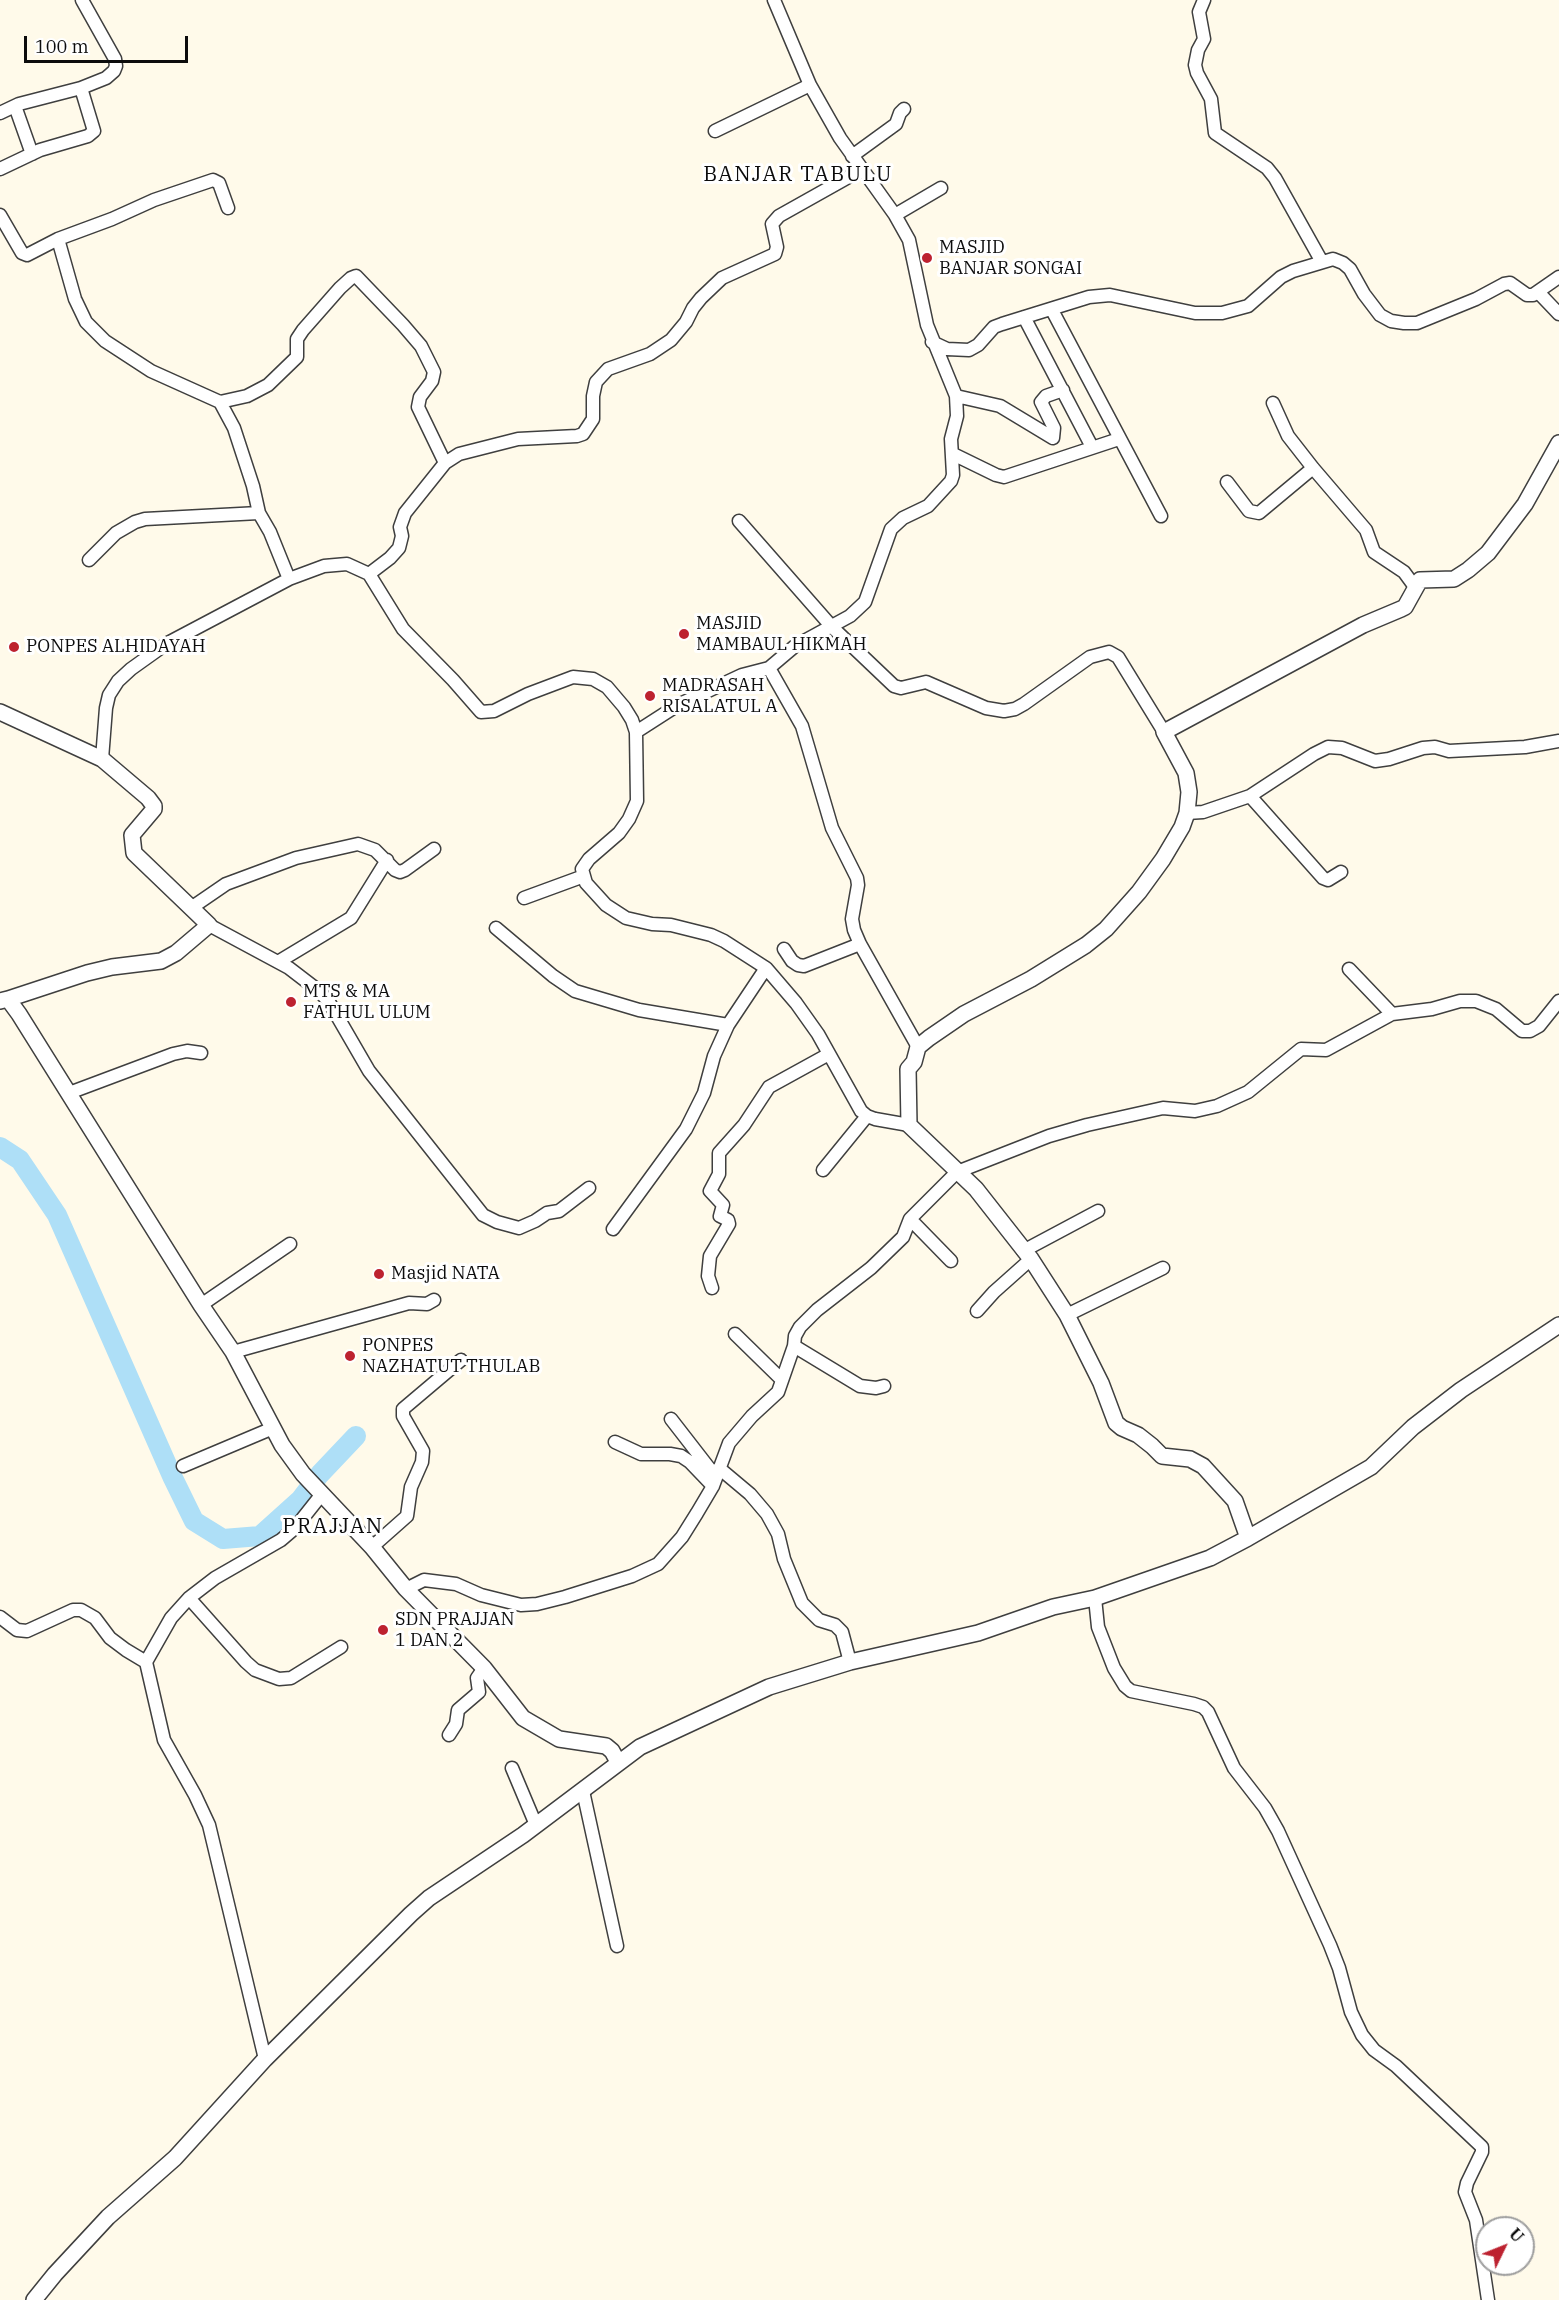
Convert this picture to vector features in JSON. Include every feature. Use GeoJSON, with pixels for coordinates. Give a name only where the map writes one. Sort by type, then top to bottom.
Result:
{"type":"FeatureCollection","features":[{"type":"Feature","properties":{"kind":"street"},"geometry":{"type":"LineString","coordinates":[[0,113],[15,106],[81,88],[106,78],[114,71],[116,59],[82,0]]}},
{"type":"Feature","properties":{"kind":"street"},"geometry":{"type":"LineString","coordinates":[[636,732],[687,701],[742,675],[769,668],[795,646],[850,616],[865,602],[891,529],[903,518],[928,506],[951,481],[954,468],[951,439],[957,416],[956,396],[932,342],[909,240],[895,215],[852,156],[810,85],[774,0]]}},
{"type":"Feature","properties":{"kind":"street"},"geometry":{"type":"LineString","coordinates":[[1204,0],[1199,12],[1204,39],[1198,50],[1195,65],[1211,99],[1215,134],[1267,168],[1322,261]]}},
{"type":"Feature","properties":{"kind":"street"},"geometry":{"type":"LineString","coordinates":[[715,131],[810,85]]}},
{"type":"Feature","properties":{"kind":"street"},"geometry":{"type":"LineString","coordinates":[[0,169],[32,154],[91,134],[93,125],[81,88]]}},
{"type":"Feature","properties":{"kind":"street"},"geometry":{"type":"LineString","coordinates":[[15,106],[32,154]]}},
{"type":"Feature","properties":{"kind":"street"},"geometry":{"type":"LineString","coordinates":[[852,156],[896,124],[904,109]]}},
{"type":"Feature","properties":{"kind":"street"},"geometry":{"type":"LineString","coordinates":[[369,574],[399,548],[402,536],[400,527],[405,513],[446,463],[459,454],[518,439],[583,434],[593,419],[596,382],[608,369],[650,354],[671,340],[686,322],[693,308],[722,278],[777,252],[772,224],[779,216],[861,170]]}},
{"type":"Feature","properties":{"kind":"street"},"geometry":{"type":"LineString","coordinates":[[0,215],[22,253],[27,255],[58,239],[154,200],[213,180],[219,183],[228,208]]}},
{"type":"Feature","properties":{"kind":"street"},"geometry":{"type":"LineString","coordinates":[[895,215],[941,188]]}},
{"type":"Feature","properties":{"kind":"street"},"geometry":{"type":"LineString","coordinates":[[58,239],[75,299],[86,322],[105,340],[151,370],[220,402],[234,428],[259,513],[270,532],[289,579]]}},
{"type":"Feature","properties":{"kind":"street"},"geometry":{"type":"LineString","coordinates":[[932,342],[947,349],[969,350],[978,345],[994,327],[1089,297],[1110,295],[1195,313],[1222,312],[1248,306],[1281,277],[1322,261],[1333,260],[1343,263],[1350,269],[1364,294],[1380,315],[1390,321],[1404,323],[1417,323],[1510,282],[1527,295],[1533,295],[1559,277]]}},
{"type":"Feature","properties":{"kind":"street"},"geometry":{"type":"LineString","coordinates":[[220,402],[247,396],[275,378],[297,357],[297,339],[303,330],[340,288],[356,276],[421,346],[434,372],[432,381],[420,397],[418,407],[446,463]]}},
{"type":"Feature","properties":{"kind":"street"},"geometry":{"type":"LineString","coordinates":[[1538,292],[1559,314]]}},
{"type":"Feature","properties":{"kind":"street"},"geometry":{"type":"LineString","coordinates":[[1052,309],[1161,516]]}},
{"type":"Feature","properties":{"kind":"street"},"geometry":{"type":"LineString","coordinates":[[1024,317],[1092,447]]}},
{"type":"Feature","properties":{"kind":"street"},"geometry":{"type":"LineString","coordinates":[[956,396],[1000,406],[1053,438],[1054,428],[1041,402],[1046,396],[1063,390]]}},
{"type":"Feature","properties":{"kind":"street"},"geometry":{"type":"LineString","coordinates":[[1273,403],[1288,436],[1312,468],[1366,530],[1374,552],[1404,572],[1414,587]]}},
{"type":"Feature","properties":{"kind":"street"},"geometry":{"type":"LineString","coordinates":[[952,454],[996,476],[1004,477],[1119,439]]}},
{"type":"Feature","properties":{"kind":"street"},"geometry":{"type":"LineString","coordinates":[[1164,732],[1363,625],[1405,607],[1414,587],[1424,579],[1454,579],[1488,553],[1525,504],[1559,443]]}},
{"type":"Feature","properties":{"kind":"street"},"geometry":{"type":"LineString","coordinates":[[1227,482],[1250,511],[1259,513],[1312,468]]}},
{"type":"Feature","properties":{"kind":"street"},"geometry":{"type":"LineString","coordinates":[[89,561],[125,526],[145,519],[259,513]]}},
{"type":"Feature","properties":{"kind":"street"},"geometry":{"type":"LineString","coordinates":[[739,521],[832,627],[894,686],[901,688],[926,682],[986,708],[1004,711],[1024,704],[1090,657],[1109,652],[1118,657],[1186,773],[1189,792],[1187,813],[1182,827],[1139,892],[1106,929],[1086,945],[1031,979],[964,1014],[918,1047],[914,1062],[908,1069],[909,1125]]}},
{"type":"Feature","properties":{"kind":"street"},"geometry":{"type":"LineString","coordinates":[[102,759],[109,695],[118,681],[131,669],[166,644],[289,579],[324,566],[348,564],[369,574],[403,629],[481,712],[495,711],[528,694],[573,677],[593,680],[607,687],[624,707],[636,732],[637,801],[629,819],[619,833],[589,858],[582,869],[584,876],[606,906],[626,918],[652,924],[671,925],[711,935],[741,951],[766,969],[796,1003],[829,1054],[856,1104],[867,1116],[909,1125],[976,1190],[1027,1255],[1066,1315],[1091,1362],[1116,1423],[1145,1440],[1162,1456],[1190,1459],[1203,1466],[1235,1501],[1248,1538]]}},
{"type":"Feature","properties":{"kind":"street"},"geometry":{"type":"LineString","coordinates":[[769,668],[802,726],[832,828],[857,878],[852,925],[860,944],[918,1047]]}},
{"type":"Feature","properties":{"kind":"street"},"geometry":{"type":"LineString","coordinates":[[0,711],[102,759],[148,798],[154,806],[152,812],[132,836],[134,853],[209,925],[278,962],[319,991],[329,1002],[369,1071],[483,1215],[497,1222],[519,1228],[547,1213],[559,1212],[589,1188]]}},
{"type":"Feature","properties":{"kind":"street"},"geometry":{"type":"LineString","coordinates":[[1187,813],[1203,812],[1250,796],[1328,747],[1342,748],[1375,761],[1423,748],[1459,751],[1525,747],[1559,741]]}},
{"type":"Feature","properties":{"kind":"street"},"geometry":{"type":"LineString","coordinates":[[1250,796],[1323,878],[1332,879],[1341,872]]}},
{"type":"Feature","properties":{"kind":"street"},"geometry":{"type":"LineString","coordinates":[[191,908],[226,884],[296,858],[358,844],[375,850],[395,870],[400,872],[434,849]]}},
{"type":"Feature","properties":{"kind":"street"},"geometry":{"type":"LineString","coordinates":[[278,962],[351,918],[387,860]]}},
{"type":"Feature","properties":{"kind":"street"},"geometry":{"type":"LineString","coordinates":[[524,898],[584,876]]}},
{"type":"Feature","properties":{"kind":"street"},"geometry":{"type":"LineString","coordinates":[[209,925],[177,953],[161,961],[112,967],[87,973],[4,1000],[69,1093],[201,1305],[233,1352],[273,1428],[303,1474],[372,1547],[406,1589],[484,1668],[523,1718],[559,1739],[606,1746],[618,1762]]}},
{"type":"Feature","properties":{"kind":"street"},"geometry":{"type":"LineString","coordinates":[[496,928],[575,991],[639,1010],[728,1025]]}},
{"type":"Feature","properties":{"kind":"street"},"geometry":{"type":"LineString","coordinates":[[784,949],[792,961],[804,966],[860,944]]}},
{"type":"Feature","properties":{"kind":"street"},"geometry":{"type":"LineString","coordinates":[[613,1229],[686,1129],[704,1093],[714,1056],[728,1025],[766,969]]}},
{"type":"Feature","properties":{"kind":"street"},"geometry":{"type":"LineString","coordinates":[[1349,969],[1392,1014]]}},
{"type":"Feature","properties":{"kind":"street"},"geometry":{"type":"LineString","coordinates":[[406,1589],[424,1580],[456,1584],[482,1595],[521,1605],[565,1597],[648,1570],[669,1554],[682,1537],[716,1477],[729,1443],[752,1416],[778,1392],[794,1346],[795,1336],[806,1319],[870,1268],[903,1237],[910,1220],[957,1173],[1049,1136],[1087,1125],[1163,1108],[1195,1111],[1217,1107],[1248,1092],[1301,1049],[1326,1050],[1392,1014],[1432,1009],[1460,1001],[1476,1001],[1496,1009],[1522,1031],[1530,1031],[1539,1026],[1559,1001]]}},
{"type":"Feature","properties":{"kind":"street"},"geometry":{"type":"LineString","coordinates":[[69,1093],[173,1054],[187,1051],[201,1053]]}},
{"type":"Feature","properties":{"kind":"street"},"geometry":{"type":"LineString","coordinates":[[712,1288],[708,1276],[710,1256],[729,1224],[728,1220],[720,1216],[723,1205],[710,1191],[719,1174],[719,1153],[749,1118],[769,1087],[829,1054]]}},
{"type":"Feature","properties":{"kind":"street"},"geometry":{"type":"LineString","coordinates":[[823,1170],[867,1116]]}},
{"type":"Feature","properties":{"kind":"street"},"geometry":{"type":"LineString","coordinates":[[977,1311],[1027,1255],[1098,1211]]}},
{"type":"Feature","properties":{"kind":"street"},"geometry":{"type":"LineString","coordinates":[[910,1220],[951,1261]]}},
{"type":"Feature","properties":{"kind":"street"},"geometry":{"type":"LineString","coordinates":[[201,1305],[290,1244]]}},
{"type":"Feature","properties":{"kind":"street"},"geometry":{"type":"LineString","coordinates":[[1066,1315],[1162,1268]]}},
{"type":"Feature","properties":{"kind":"street"},"geometry":{"type":"LineString","coordinates":[[233,1352],[409,1303],[427,1304],[434,1300]]}},
{"type":"Feature","properties":{"kind":"street"},"geometry":{"type":"LineString","coordinates":[[34,2300],[108,2217],[182,2151],[265,2059],[357,1966],[429,1898],[536,1825],[618,1762],[660,1736],[769,1687],[850,1662],[978,1633],[1053,1607],[1095,1598],[1210,1558],[1371,1467],[1413,1427],[1461,1390],[1559,1324]]}},
{"type":"Feature","properties":{"kind":"street"},"geometry":{"type":"LineString","coordinates":[[735,1334],[782,1380]]}},
{"type":"Feature","properties":{"kind":"street"},"geometry":{"type":"LineString","coordinates":[[794,1346],[860,1386],[876,1389],[884,1386]]}},
{"type":"Feature","properties":{"kind":"street"},"geometry":{"type":"LineString","coordinates":[[372,1547],[407,1516],[411,1487],[422,1462],[423,1451],[403,1416],[403,1409],[461,1360]]}},
{"type":"Feature","properties":{"kind":"street"},"geometry":{"type":"LineString","coordinates":[[671,1419],[716,1477]]}},
{"type":"Feature","properties":{"kind":"street"},"geometry":{"type":"LineString","coordinates":[[183,1466],[273,1428]]}},
{"type":"Feature","properties":{"kind":"street"},"geometry":{"type":"LineString","coordinates":[[615,1442],[641,1454],[681,1456],[750,1494],[767,1514],[778,1534],[784,1559],[802,1603],[819,1620],[835,1625],[842,1632],[850,1662]]}},
{"type":"Feature","properties":{"kind":"street"},"geometry":{"type":"LineString","coordinates":[[265,2059],[209,1825],[199,1802],[164,1740],[146,1662],[171,1618],[189,1598],[215,1578],[281,1540],[295,1528],[320,1492]]}},
{"type":"Feature","properties":{"kind":"street"},"geometry":{"type":"LineString","coordinates":[[189,1598],[246,1662],[255,1670],[279,1680],[291,1678],[341,1647]]}},
{"type":"Feature","properties":{"kind":"street"},"geometry":{"type":"LineString","coordinates":[[1095,1598],[1098,1628],[1114,1668],[1125,1686],[1131,1691],[1194,1704],[1203,1707],[1208,1713],[1234,1768],[1265,1808],[1278,1831],[1340,1968],[1351,2012],[1362,2036],[1374,2050],[1396,2066],[1482,2147],[1465,2192],[1476,2220],[1488,2300]]}},
{"type":"Feature","properties":{"kind":"street"},"geometry":{"type":"LineString","coordinates":[[0,1617],[17,1630],[27,1631],[73,1610],[81,1610],[95,1618],[110,1638],[146,1662]]}},
{"type":"Feature","properties":{"kind":"street"},"geometry":{"type":"LineString","coordinates":[[449,1735],[456,1724],[458,1710],[479,1692],[477,1678],[484,1668]]}},
{"type":"Feature","properties":{"kind":"street"},"geometry":{"type":"LineString","coordinates":[[512,1768],[536,1825]]}},
{"type":"Feature","properties":{"kind":"street"},"geometry":{"type":"LineString","coordinates":[[582,1791],[617,1946]]}},
{"type":"Feature","properties":{"kind":"waterway"},"geometry":{"type":"LineString","coordinates":[[0,1147],[20,1160],[57,1215],[194,1521],[223,1539],[260,1536],[300,1500],[320,1474],[356,1436]]}},
{"type":"Feature","properties":{"kind":"place","name":"MASJID BANJAR SONGAI"},"geometry":{"type":"Point","coordinates":[927,258]}},
{"type":"Feature","properties":{"kind":"place","name":"MASJID MAMBAUL HIKMAH"},"geometry":{"type":"Point","coordinates":[684,634]}},
{"type":"Feature","properties":{"kind":"place","name":"PONPES ALHIDAYAH"},"geometry":{"type":"Point","coordinates":[14,647]}},
{"type":"Feature","properties":{"kind":"place","name":"MADRASAH RISALATUL A"},"geometry":{"type":"Point","coordinates":[650,696]}},
{"type":"Feature","properties":{"kind":"place","name":"MTS & MA FATHUL ULUM"},"geometry":{"type":"Point","coordinates":[291,1002]}},
{"type":"Feature","properties":{"kind":"place","name":"Masjid NATA"},"geometry":{"type":"Point","coordinates":[379,1274]}},
{"type":"Feature","properties":{"kind":"place","name":"PONPES NAZHATUT THULAB"},"geometry":{"type":"Point","coordinates":[350,1356]}},
{"type":"Feature","properties":{"kind":"place","name":"SDN PRAJJAN 1 DAN 2"},"geometry":{"type":"Point","coordinates":[383,1630]}},
{"type":"Feature","properties":{"kind":"district","name":"BANJAR TABULU"},"geometry":{"type":"Point","coordinates":[798,175]}},
{"type":"Feature","properties":{"kind":"district","name":"PRAJJAN"},"geometry":{"type":"Point","coordinates":[333,1527]}}]}
